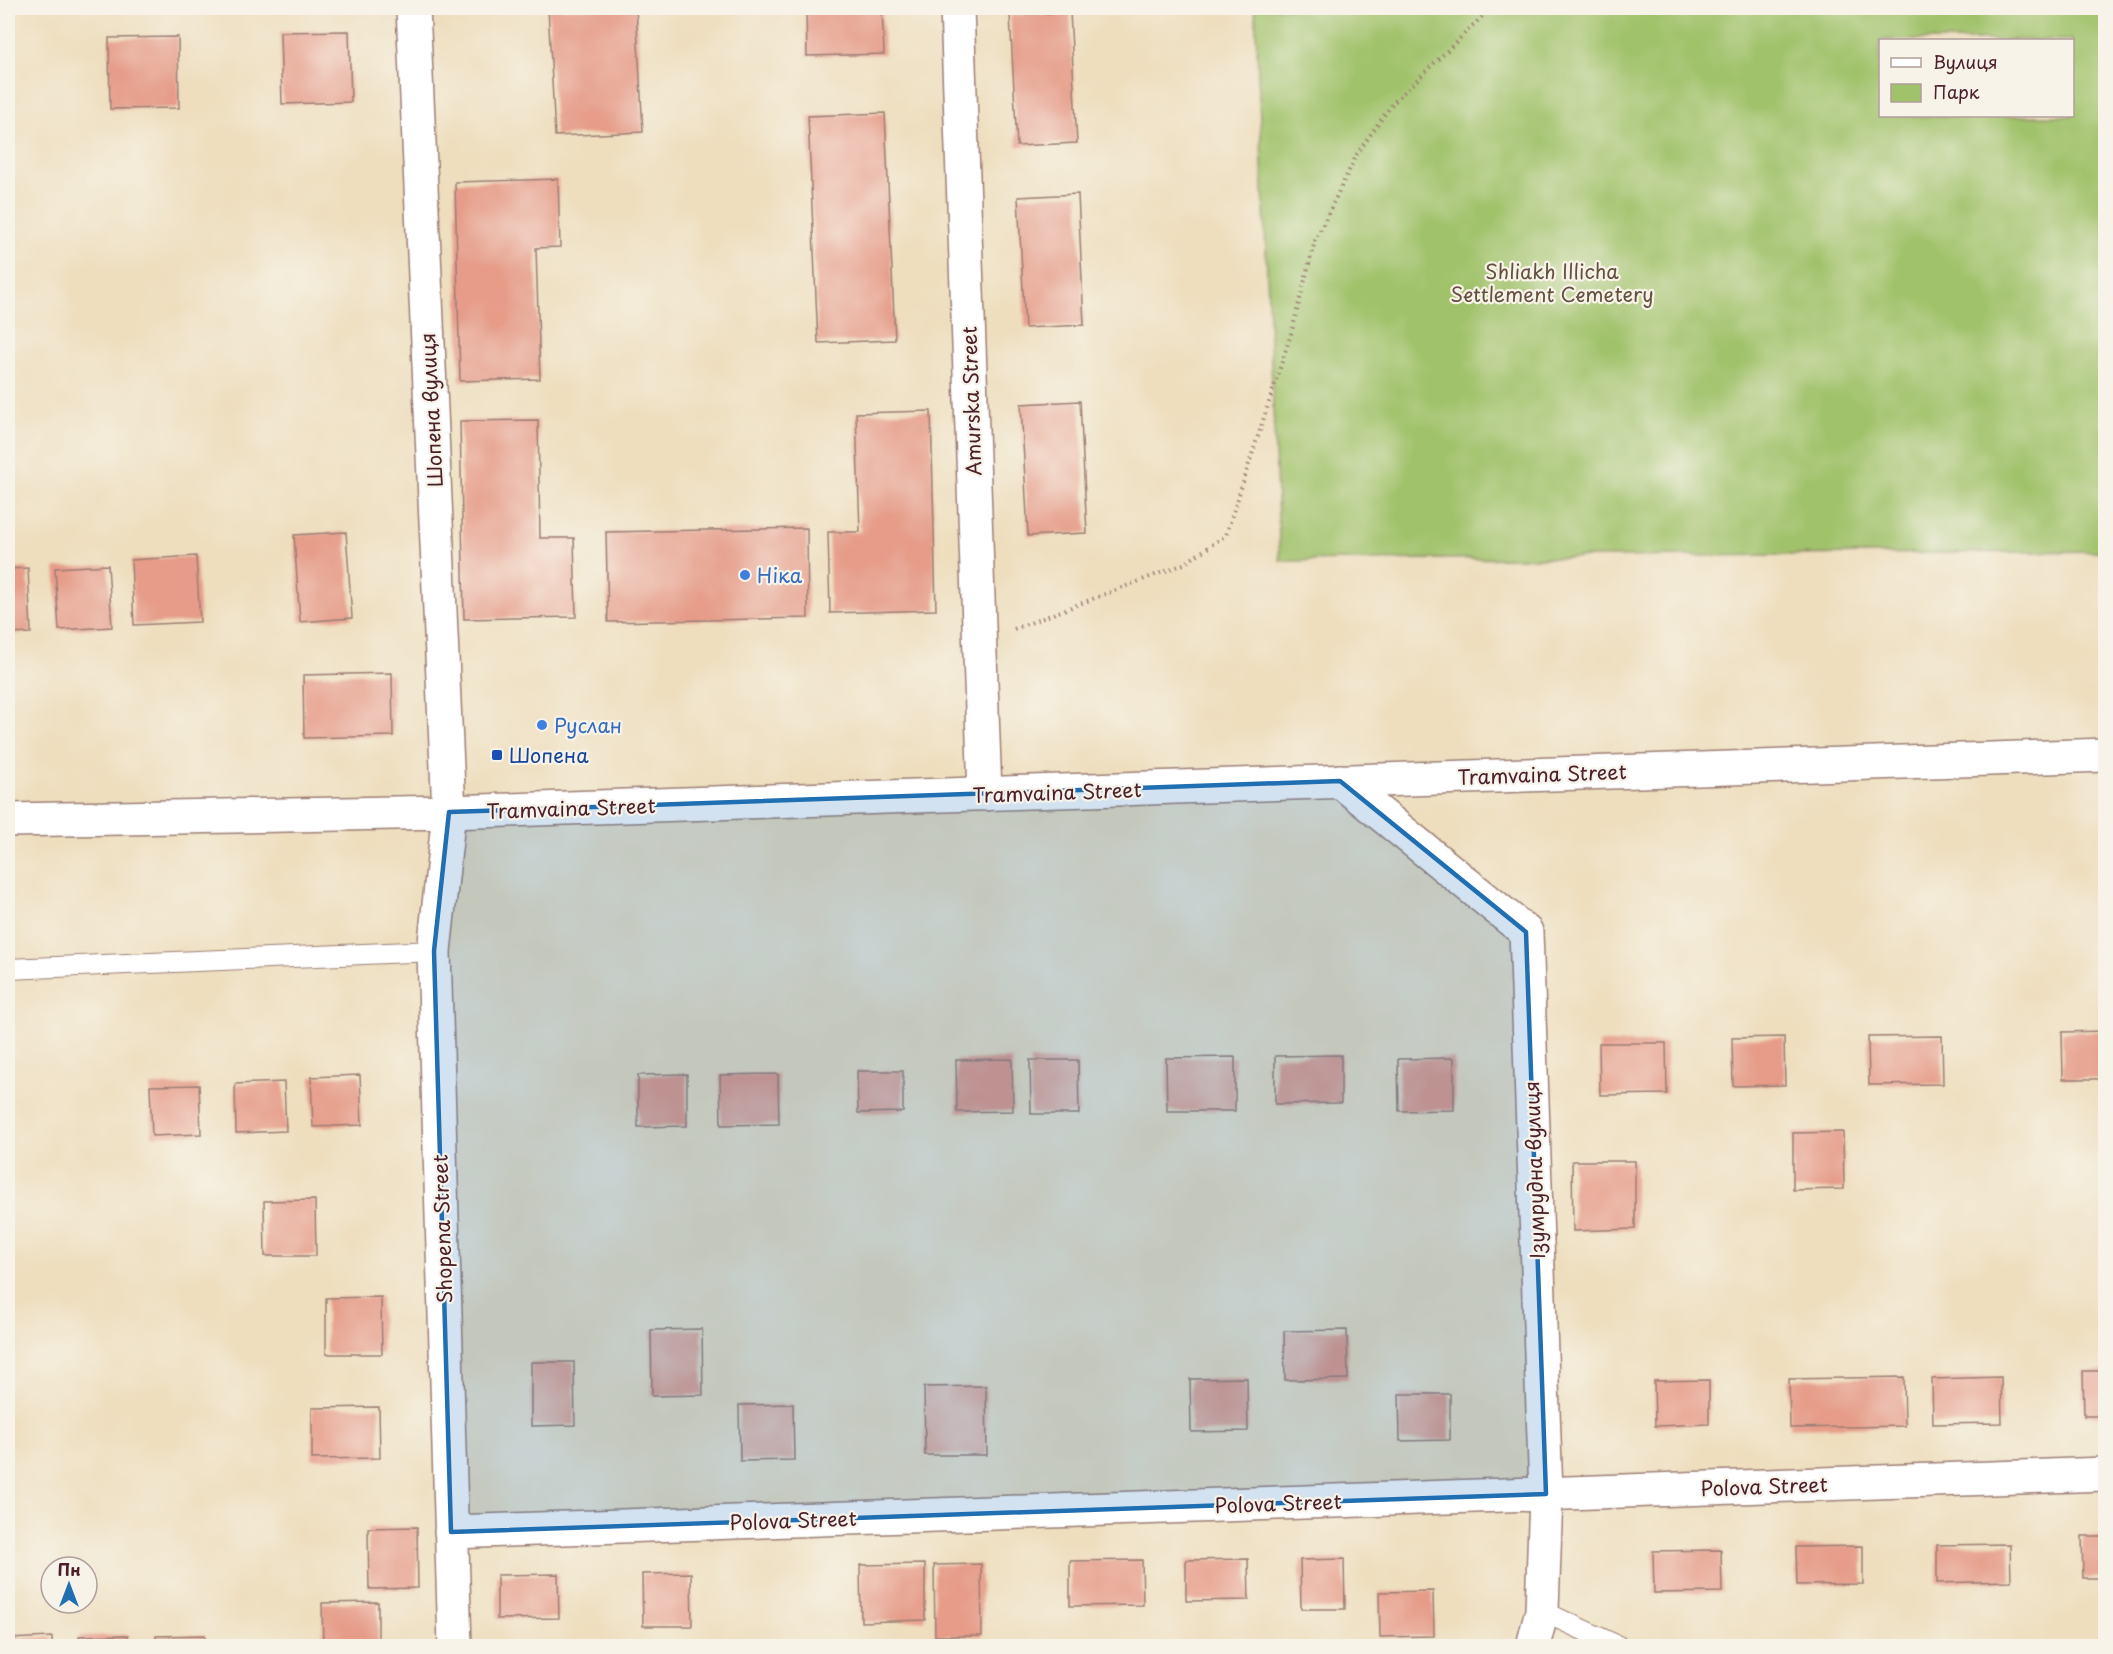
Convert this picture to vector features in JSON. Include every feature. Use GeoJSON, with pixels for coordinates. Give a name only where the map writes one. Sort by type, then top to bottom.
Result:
{"type":"FeatureCollection","features":[{"type":"Feature","properties":{"kind":"street","name":"Шопена вулиця"},"geometry":{"type":"LineString","coordinates":[[413,8],[449,812]]}},
{"type":"Feature","properties":{"kind":"street","name":"Amurska Street"},"geometry":{"type":"LineString","coordinates":[[957,8],[986,794]]}},
{"type":"Feature","properties":{"kind":"street","name":"Tramvaina Street"},"geometry":{"type":"LineString","coordinates":[[8,820],[449,812],[2106,755]]}},
{"type":"Feature","properties":{"kind":"street","name":"Ізумрудна вулиця"},"geometry":{"type":"LineString","coordinates":[[1340,781],[1526,932],[1546,1494],[1542,1611],[1533,1647]]}},
{"type":"Feature","properties":{"kind":"street","name":"Shopena Street"},"geometry":{"type":"LineString","coordinates":[[449,812],[434,951],[455,1647]]}},
{"type":"Feature","properties":{"kind":"street","name":"Polova Street"},"geometry":{"type":"LineString","coordinates":[[451,1532],[2106,1474]]}},
{"type":"Feature","properties":{"kind":"lane"},"geometry":{"type":"LineString","coordinates":[[8,969],[434,951]]}},
{"type":"Feature","properties":{"kind":"lane"},"geometry":{"type":"LineString","coordinates":[[1542,1611],[1618,1647]]}},
{"type":"Feature","properties":{"kind":"path"},"geometry":{"type":"LineString","coordinates":[[980,642],[1184,564],[1226,535],[1291,334],[1315,241],[1357,154],[1392,104],[1491,8]]}},
{"type":"Feature","properties":{"kind":"highlighted area"},"geometry":{"type":"Polygon","coordinates":[[[1340,781],[1526,932],[1546,1494],[451,1532],[434,951],[449,812],[1340,781]]]}},
{"type":"Feature","properties":{"kind":"green space","name":"Shliakh Illicha Settlement Cemetery"},"geometry":{"type":"Polygon","coordinates":[[[1255,8],[2105,8],[2105,551],[1280,561],[1255,8]]]}},
{"type":"Feature","properties":{"kind":"building"},"geometry":{"type":"Polygon","coordinates":[[[548,8],[636,8],[643,132],[555,136],[548,8]]]}},
{"type":"Feature","properties":{"kind":"building"},"geometry":{"type":"Polygon","coordinates":[[[806,8],[882,8],[884,54],[807,56],[806,8]]]}},
{"type":"Feature","properties":{"kind":"building"},"geometry":{"type":"Polygon","coordinates":[[[1070,12],[1077,143],[1017,146],[1010,15],[1070,12]]]}},
{"type":"Feature","properties":{"kind":"building"},"geometry":{"type":"Polygon","coordinates":[[[349,31],[351,102],[282,104],[280,32],[349,31]]]}},
{"type":"Feature","properties":{"kind":"building"},"geometry":{"type":"Polygon","coordinates":[[[178,37],[179,108],[110,109],[109,38],[178,37]]]}},
{"type":"Feature","properties":{"kind":"building"},"geometry":{"type":"Polygon","coordinates":[[[885,113],[895,340],[818,343],[808,116],[885,113]]]}},
{"type":"Feature","properties":{"kind":"building"},"geometry":{"type":"Polygon","coordinates":[[[558,179],[560,247],[536,248],[540,379],[460,381],[455,182],[558,179]]]}},
{"type":"Feature","properties":{"kind":"building"},"geometry":{"type":"Polygon","coordinates":[[[1078,194],[1084,325],[1025,328],[1018,197],[1078,194]]]}},
{"type":"Feature","properties":{"kind":"building"},"geometry":{"type":"Polygon","coordinates":[[[1080,401],[1087,533],[1028,536],[1021,404],[1080,401]]]}},
{"type":"Feature","properties":{"kind":"building"},"geometry":{"type":"Polygon","coordinates":[[[931,411],[936,610],[830,613],[828,532],[860,532],[856,413],[931,411]]]}},
{"type":"Feature","properties":{"kind":"building"},"geometry":{"type":"Polygon","coordinates":[[[538,420],[540,538],[574,538],[576,617],[464,619],[460,421],[538,420]]]}},
{"type":"Feature","properties":{"kind":"building"},"geometry":{"type":"Polygon","coordinates":[[[807,528],[808,618],[608,622],[606,532],[807,528]]]}},
{"type":"Feature","properties":{"kind":"building"},"geometry":{"type":"Polygon","coordinates":[[[346,532],[352,618],[300,622],[294,535],[346,532]]]}},
{"type":"Feature","properties":{"kind":"building"},"geometry":{"type":"Polygon","coordinates":[[[196,556],[200,622],[134,625],[131,560],[196,556]]]}},
{"type":"Feature","properties":{"kind":"building"},"geometry":{"type":"Polygon","coordinates":[[[108,565],[112,627],[59,630],[55,568],[108,565]]]}},
{"type":"Feature","properties":{"kind":"building"},"geometry":{"type":"Polygon","coordinates":[[[28,568],[31,633],[8,634],[8,569],[28,568]]]}},
{"type":"Feature","properties":{"kind":"building"},"geometry":{"type":"Polygon","coordinates":[[[392,673],[393,736],[304,738],[303,675],[392,673]]]}},
{"type":"Feature","properties":{"kind":"building"},"geometry":{"type":"Polygon","coordinates":[[[2106,1031],[2106,1079],[2063,1079],[2062,1032],[2106,1031]]]}},
{"type":"Feature","properties":{"kind":"building"},"geometry":{"type":"Polygon","coordinates":[[[1942,1036],[1943,1084],[1869,1085],[1868,1037],[1942,1036]]]}},
{"type":"Feature","properties":{"kind":"building"},"geometry":{"type":"Polygon","coordinates":[[[1784,1037],[1785,1085],[1733,1086],[1732,1038],[1784,1037]]]}},
{"type":"Feature","properties":{"kind":"building"},"geometry":{"type":"Polygon","coordinates":[[[1599,1043],[1666,1043],[1667,1094],[1600,1095],[1599,1043]]]}},
{"type":"Feature","properties":{"kind":"building"},"geometry":{"type":"Polygon","coordinates":[[[1341,1055],[1341,1103],[1275,1104],[1275,1056],[1341,1055]]]}},
{"type":"Feature","properties":{"kind":"building"},"geometry":{"type":"Polygon","coordinates":[[[1235,1057],[1235,1111],[1167,1111],[1166,1058],[1235,1057]]]}},
{"type":"Feature","properties":{"kind":"building"},"geometry":{"type":"Polygon","coordinates":[[[1454,1058],[1454,1110],[1399,1111],[1398,1059],[1454,1058]]]}},
{"type":"Feature","properties":{"kind":"building"},"geometry":{"type":"Polygon","coordinates":[[[1012,1059],[1013,1111],[957,1112],[956,1060],[1012,1059]]]}},
{"type":"Feature","properties":{"kind":"building"},"geometry":{"type":"Polygon","coordinates":[[[1030,1060],[1078,1060],[1079,1114],[1031,1114],[1030,1060]]]}},
{"type":"Feature","properties":{"kind":"building"},"geometry":{"type":"Polygon","coordinates":[[[857,1071],[903,1071],[903,1112],[858,1113],[857,1071]]]}},
{"type":"Feature","properties":{"kind":"building"},"geometry":{"type":"Polygon","coordinates":[[[687,1074],[687,1126],[638,1127],[638,1075],[687,1074]]]}},
{"type":"Feature","properties":{"kind":"building"},"geometry":{"type":"Polygon","coordinates":[[[778,1074],[779,1124],[721,1125],[720,1075],[778,1074]]]}},
{"type":"Feature","properties":{"kind":"building"},"geometry":{"type":"Polygon","coordinates":[[[360,1075],[362,1125],[313,1127],[311,1077],[360,1075]]]}},
{"type":"Feature","properties":{"kind":"building"},"geometry":{"type":"Polygon","coordinates":[[[284,1082],[286,1131],[236,1133],[235,1084],[284,1082]]]}},
{"type":"Feature","properties":{"kind":"building"},"geometry":{"type":"Polygon","coordinates":[[[199,1085],[201,1134],[152,1136],[150,1086],[199,1085]]]}},
{"type":"Feature","properties":{"kind":"building"},"geometry":{"type":"Polygon","coordinates":[[[1843,1132],[1844,1189],[1793,1190],[1793,1133],[1843,1132]]]}},
{"type":"Feature","properties":{"kind":"building"},"geometry":{"type":"Polygon","coordinates":[[[1572,1161],[1635,1161],[1635,1229],[1573,1231],[1572,1161]]]}},
{"type":"Feature","properties":{"kind":"building"},"geometry":{"type":"Polygon","coordinates":[[[315,1200],[316,1256],[265,1256],[264,1201],[315,1200]]]}},
{"type":"Feature","properties":{"kind":"building"},"geometry":{"type":"Polygon","coordinates":[[[381,1297],[382,1354],[326,1354],[326,1298],[381,1297]]]}},
{"type":"Feature","properties":{"kind":"building"},"geometry":{"type":"Polygon","coordinates":[[[702,1329],[703,1395],[652,1396],[651,1330],[702,1329]]]}},
{"type":"Feature","properties":{"kind":"building"},"geometry":{"type":"Polygon","coordinates":[[[1347,1330],[1348,1379],[1285,1380],[1284,1331],[1347,1330]]]}},
{"type":"Feature","properties":{"kind":"building"},"geometry":{"type":"Polygon","coordinates":[[[531,1362],[574,1362],[575,1425],[531,1426],[531,1362]]]}},
{"type":"Feature","properties":{"kind":"building"},"geometry":{"type":"Polygon","coordinates":[[[2083,1371],[2106,1371],[2106,1416],[2084,1416],[2083,1371]]]}},
{"type":"Feature","properties":{"kind":"building"},"geometry":{"type":"Polygon","coordinates":[[[1904,1377],[1905,1426],[1790,1428],[1789,1379],[1904,1377]]]}},
{"type":"Feature","properties":{"kind":"building"},"geometry":{"type":"Polygon","coordinates":[[[2001,1377],[2002,1423],[1933,1424],[1932,1379],[2001,1377]]]}},
{"type":"Feature","properties":{"kind":"building"},"geometry":{"type":"Polygon","coordinates":[[[1247,1378],[1248,1431],[1191,1432],[1190,1379],[1247,1378]]]}},
{"type":"Feature","properties":{"kind":"building"},"geometry":{"type":"Polygon","coordinates":[[[1709,1380],[1709,1424],[1655,1426],[1654,1381],[1709,1380]]]}},
{"type":"Feature","properties":{"kind":"building"},"geometry":{"type":"Polygon","coordinates":[[[986,1386],[987,1455],[925,1455],[924,1387],[986,1386]]]}},
{"type":"Feature","properties":{"kind":"building"},"geometry":{"type":"Polygon","coordinates":[[[1399,1394],[1450,1394],[1450,1440],[1400,1441],[1399,1394]]]}},
{"type":"Feature","properties":{"kind":"building"},"geometry":{"type":"Polygon","coordinates":[[[793,1404],[794,1460],[740,1461],[739,1405],[793,1404]]]}},
{"type":"Feature","properties":{"kind":"building"},"geometry":{"type":"Polygon","coordinates":[[[379,1407],[380,1458],[312,1459],[312,1408],[379,1407]]]}},
{"type":"Feature","properties":{"kind":"building"},"geometry":{"type":"Polygon","coordinates":[[[417,1527],[418,1588],[369,1589],[368,1528],[417,1527]]]}},
{"type":"Feature","properties":{"kind":"building"},"geometry":{"type":"Polygon","coordinates":[[[2082,1536],[2106,1536],[2106,1578],[2083,1578],[2082,1536]]]}},
{"type":"Feature","properties":{"kind":"building"},"geometry":{"type":"Polygon","coordinates":[[[2010,1544],[2011,1581],[1937,1583],[1937,1545],[2010,1544]]]}},
{"type":"Feature","properties":{"kind":"building"},"geometry":{"type":"Polygon","coordinates":[[[1863,1546],[1863,1584],[1797,1585],[1796,1547],[1863,1546]]]}},
{"type":"Feature","properties":{"kind":"building"},"geometry":{"type":"Polygon","coordinates":[[[1721,1550],[1722,1592],[1654,1593],[1653,1551],[1721,1550]]]}},
{"type":"Feature","properties":{"kind":"building"},"geometry":{"type":"Polygon","coordinates":[[[1248,1559],[1249,1600],[1186,1601],[1186,1560],[1248,1559]]]}},
{"type":"Feature","properties":{"kind":"building"},"geometry":{"type":"Polygon","coordinates":[[[1344,1559],[1345,1609],[1301,1609],[1300,1560],[1344,1559]]]}},
{"type":"Feature","properties":{"kind":"building"},"geometry":{"type":"Polygon","coordinates":[[[1142,1560],[1143,1605],[1070,1606],[1070,1561],[1142,1560]]]}},
{"type":"Feature","properties":{"kind":"building"},"geometry":{"type":"Polygon","coordinates":[[[925,1564],[925,1620],[861,1622],[860,1565],[925,1564]]]}},
{"type":"Feature","properties":{"kind":"building"},"geometry":{"type":"Polygon","coordinates":[[[981,1564],[982,1636],[935,1636],[934,1565],[981,1564]]]}},
{"type":"Feature","properties":{"kind":"building"},"geometry":{"type":"Polygon","coordinates":[[[691,1573],[692,1626],[643,1626],[642,1574],[691,1573]]]}},
{"type":"Feature","properties":{"kind":"building"},"geometry":{"type":"Polygon","coordinates":[[[558,1574],[559,1618],[497,1619],[497,1575],[558,1574]]]}},
{"type":"Feature","properties":{"kind":"building"},"geometry":{"type":"Polygon","coordinates":[[[1433,1591],[1434,1636],[1380,1637],[1379,1592],[1433,1591]]]}},
{"type":"Feature","properties":{"kind":"building"},"geometry":{"type":"Polygon","coordinates":[[[378,1602],[378,1646],[323,1646],[322,1603],[378,1602]]]}},
{"type":"Feature","properties":{"kind":"building"},"geometry":{"type":"Polygon","coordinates":[[[128,1635],[128,1646],[79,1646],[79,1636],[128,1635]]]}},
{"type":"Feature","properties":{"kind":"building"},"geometry":{"type":"Polygon","coordinates":[[[205,1635],[205,1646],[156,1646],[156,1636],[205,1635]]]}},
{"type":"Feature","properties":{"kind":"building"},"geometry":{"type":"Polygon","coordinates":[[[52,1637],[52,1646],[8,1646],[8,1639],[52,1637]]]}},
{"type":"Feature","properties":{"kind":"place","name":"Ніка"},"geometry":{"type":"Point","coordinates":[745,575]}},
{"type":"Feature","properties":{"kind":"place","name":"Руслан"},"geometry":{"type":"Point","coordinates":[542,725]}},
{"type":"Feature","properties":{"kind":"place","name":"Шопена"},"geometry":{"type":"Point","coordinates":[497,755]}}]}
